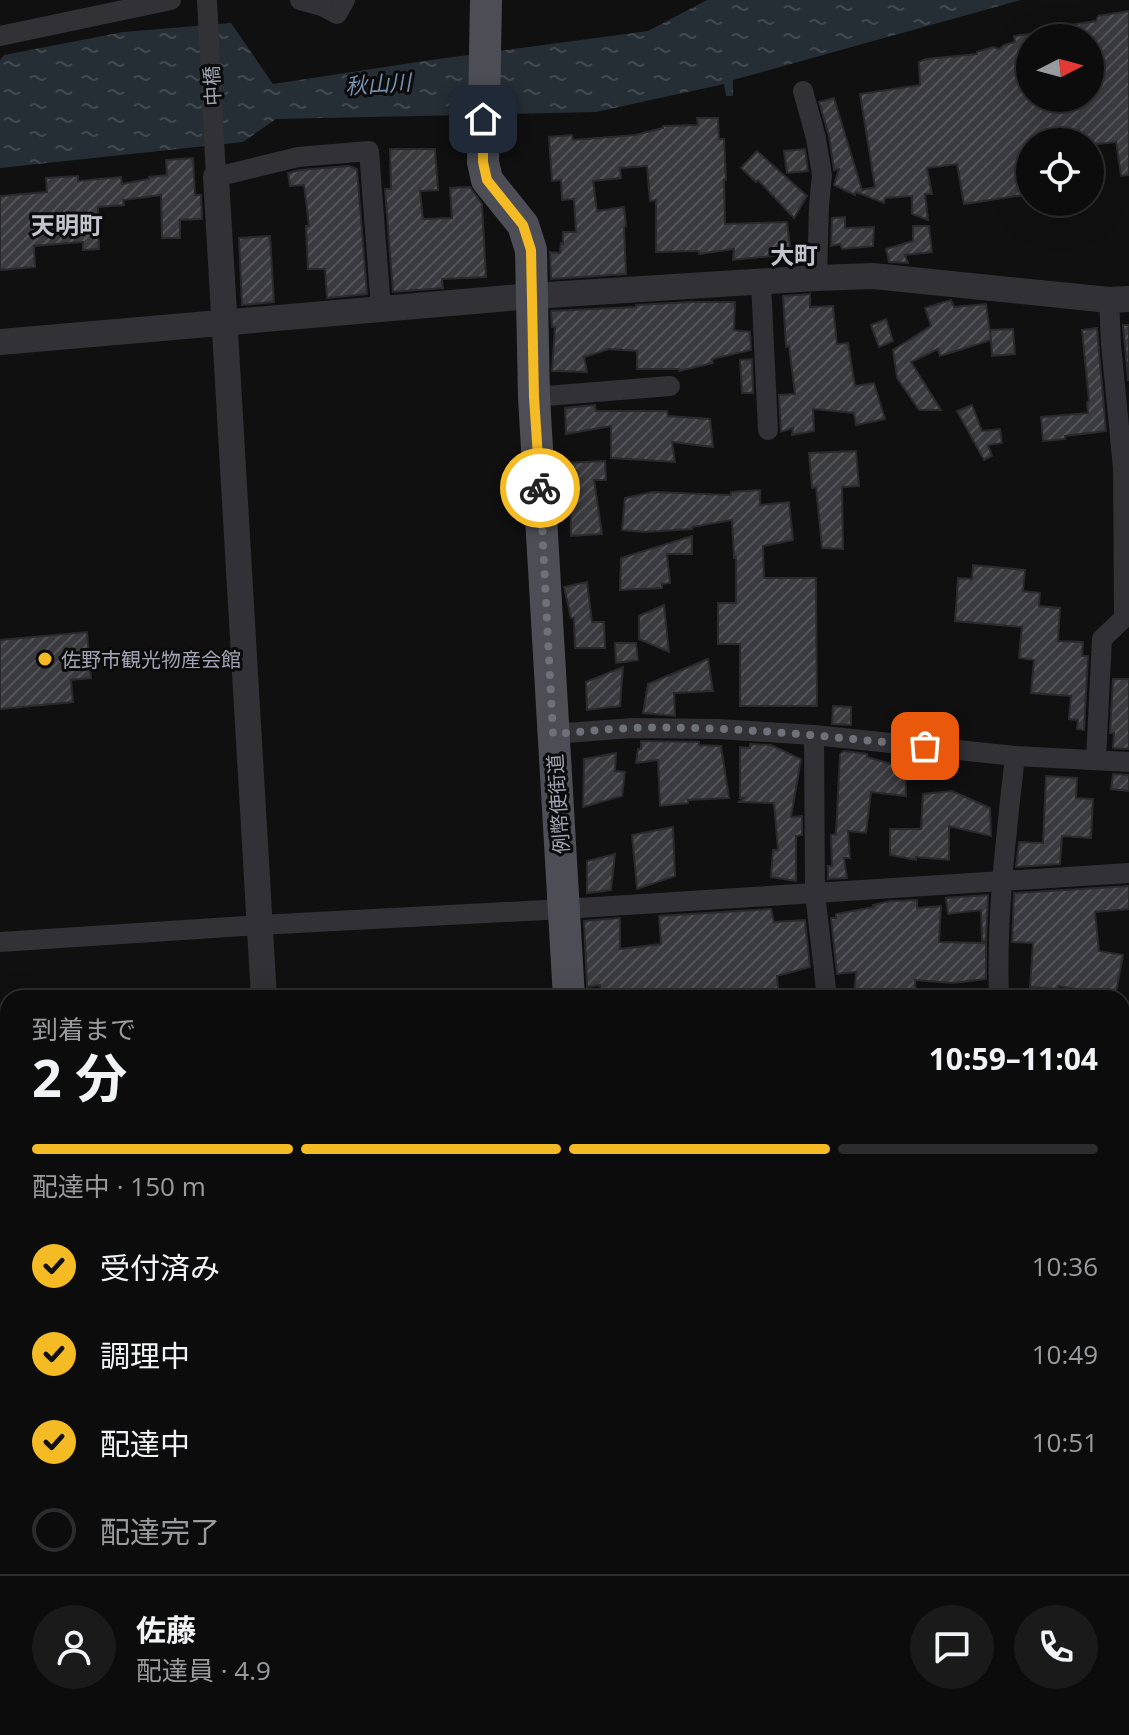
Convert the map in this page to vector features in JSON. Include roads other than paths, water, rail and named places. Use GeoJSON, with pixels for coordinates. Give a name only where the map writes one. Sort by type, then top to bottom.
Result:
{"type":"FeatureCollection","features":[{"type":"Feature","properties":{"kind":"main road","name":"例幣使街道"},"geometry":{"type":"LineString","coordinates":[[486,6],[483,162],[487,180],[523,225],[531,250],[534,397],[569,990]]}},
{"type":"Feature","properties":{"kind":"street"},"geometry":{"type":"LineString","coordinates":[[0,36],[171,0]]}},
{"type":"Feature","properties":{"kind":"street"},"geometry":{"type":"LineString","coordinates":[[300,0],[337,14],[345,0]]}},
{"type":"Feature","properties":{"kind":"street","name":"中橋"},"geometry":{"type":"LineString","coordinates":[[207,5],[216,169]]}},
{"type":"Feature","properties":{"kind":"street"},"geometry":{"type":"LineString","coordinates":[[803,91],[822,175],[817,278]]}},
{"type":"Feature","properties":{"kind":"street"},"geometry":{"type":"LineString","coordinates":[[263,990],[216,169],[369,151],[381,309]]}},
{"type":"Feature","properties":{"kind":"street"},"geometry":{"type":"LineString","coordinates":[[0,342],[532,296],[817,278],[873,276],[1119,300],[1111,344],[1123,468],[1124,618],[1102,639],[1096,759]]}},
{"type":"Feature","properties":{"kind":"street"},"geometry":{"type":"LineString","coordinates":[[761,282],[768,430]]}},
{"type":"Feature","properties":{"kind":"street"},"geometry":{"type":"LineString","coordinates":[[534,397],[670,386]]}},
{"type":"Feature","properties":{"kind":"street"},"geometry":{"type":"LineString","coordinates":[[553,734],[632,728],[718,729],[814,735],[1015,756],[1129,762]]}},
{"type":"Feature","properties":{"kind":"street"},"geometry":{"type":"LineString","coordinates":[[814,735],[815,893],[826,990]]}},
{"type":"Feature","properties":{"kind":"street"},"geometry":{"type":"LineString","coordinates":[[999,990],[997,953],[1002,880],[1015,756]]}},
{"type":"Feature","properties":{"kind":"street"},"geometry":{"type":"LineString","coordinates":[[0,942],[1129,873]]}},
{"type":"Feature","properties":{"kind":"water","name":"秋山川"},"geometry":{"type":"Polygon","coordinates":[[[707,0],[1021,0],[733,80],[733,96],[726,96],[724,84],[596,112],[276,119],[243,142],[0,168],[0,60],[4,55],[123,32],[231,23],[273,84],[648,31],[707,0]]]}},
{"type":"Feature","properties":{"kind":"place","name":"佐野市観光物産会館"},"geometry":{"type":"Point","coordinates":[45,659]}},
{"type":"Feature","properties":{"kind":"district","name":"天明町"},"geometry":{"type":"Point","coordinates":[67,224]}},
{"type":"Feature","properties":{"kind":"district","name":"大町"},"geometry":{"type":"Point","coordinates":[794,254]}}]}
